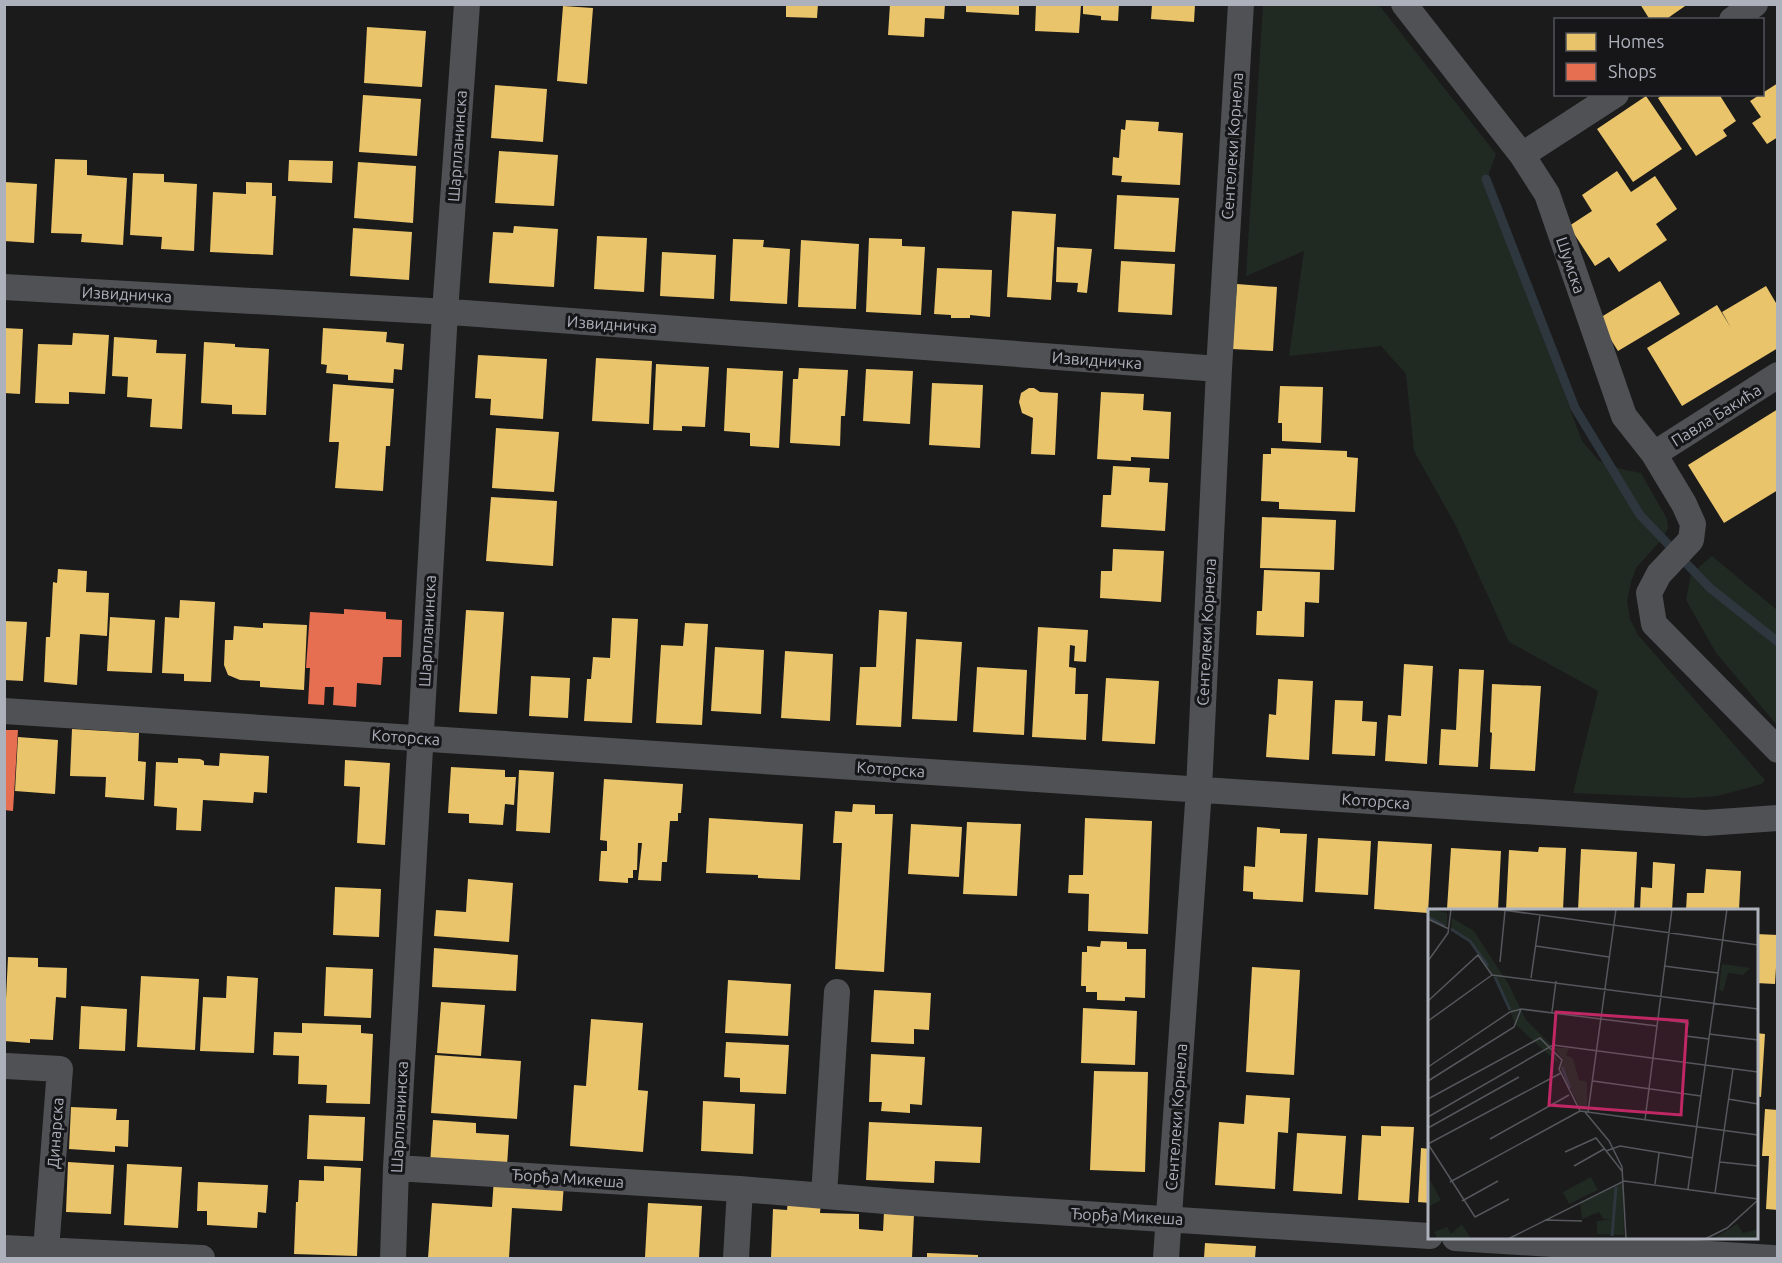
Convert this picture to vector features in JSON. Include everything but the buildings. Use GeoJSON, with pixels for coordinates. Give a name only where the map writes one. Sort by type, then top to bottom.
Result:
{"type":"FeatureCollection","features":[{"type":"Feature","properties":{"kind":"street","name":"Шарпланинска"},"geometry":{"type":"LineString","coordinates":[[393,1258],[396,1168],[445,312],[467,4]]}},
{"type":"Feature","properties":{"kind":"street","name":"Сентелеки Корнела"},"geometry":{"type":"LineString","coordinates":[[1166,1258],[1199,789],[1219,369],[1241,4]]}},
{"type":"Feature","properties":{"kind":"street","name":"Шумска"},"geometry":{"type":"LineString","coordinates":[[1404,4],[1521,155],[1547,194],[1624,416],[1654,454],[1684,504],[1693,524],[1691,540],[1659,574],[1649,592],[1654,624],[1778,750]]}},
{"type":"Feature","properties":{"kind":"street"},"geometry":{"type":"LineString","coordinates":[[1735,18],[1755,4]]}},
{"type":"Feature","properties":{"kind":"street"},"geometry":{"type":"LineString","coordinates":[[1521,155],[1613,96]]}},
{"type":"Feature","properties":{"kind":"street","name":"Извидничка"},"geometry":{"type":"LineString","coordinates":[[4,287],[445,312],[1219,369]]}},
{"type":"Feature","properties":{"kind":"street","name":"Павла Бакића"},"geometry":{"type":"LineString","coordinates":[[1654,454],[1778,375]]}},
{"type":"Feature","properties":{"kind":"street","name":"Которска"},"geometry":{"type":"LineString","coordinates":[[4,711],[1705,823],[1778,818]]}},
{"type":"Feature","properties":{"kind":"street"},"geometry":{"type":"LineString","coordinates":[[824,1196],[837,992]]}},
{"type":"Feature","properties":{"kind":"street","name":"Динарска"},"geometry":{"type":"LineString","coordinates":[[5,1073],[60,1070],[46,1250]]}},
{"type":"Feature","properties":{"kind":"street","name":"Ђорђа Микеша"},"geometry":{"type":"LineString","coordinates":[[396,1168],[1428,1236]]}},
{"type":"Feature","properties":{"kind":"street"},"geometry":{"type":"LineString","coordinates":[[736,1258],[740,1190]]}},
{"type":"Feature","properties":{"kind":"street"},"geometry":{"type":"LineString","coordinates":[[1471,1239],[1773,1258]]}},
{"type":"Feature","properties":{"kind":"street"},"geometry":{"type":"LineString","coordinates":[[4,1248],[202,1258]]}},
{"type":"Feature","properties":{"kind":"shaded area"},"geometry":{"type":"Polygon","coordinates":[[[1263,5],[1379,5],[1496,154],[1489,173],[1491,198],[1582,441],[1599,461],[1641,473],[1667,519],[1668,528],[1663,538],[1636,568],[1627,601],[1630,619],[1638,635],[1765,780],[1762,784],[1717,796],[1689,798],[1573,793],[1598,691],[1509,642],[1456,526],[1414,451],[1406,374],[1381,346],[1289,356],[1304,251],[1246,276],[1263,5]]]}},
{"type":"Feature","properties":{"kind":"shaded area"},"geometry":{"type":"Polygon","coordinates":[[[1712,556],[1777,610],[1777,725],[1716,653],[1686,600],[1691,574],[1712,556]]]}},
{"type":"Feature","properties":{"kind":"waterway"},"geometry":{"type":"LineString","coordinates":[[1486,179],[1575,408],[1640,515],[1710,588],[1778,642]]}}]}
